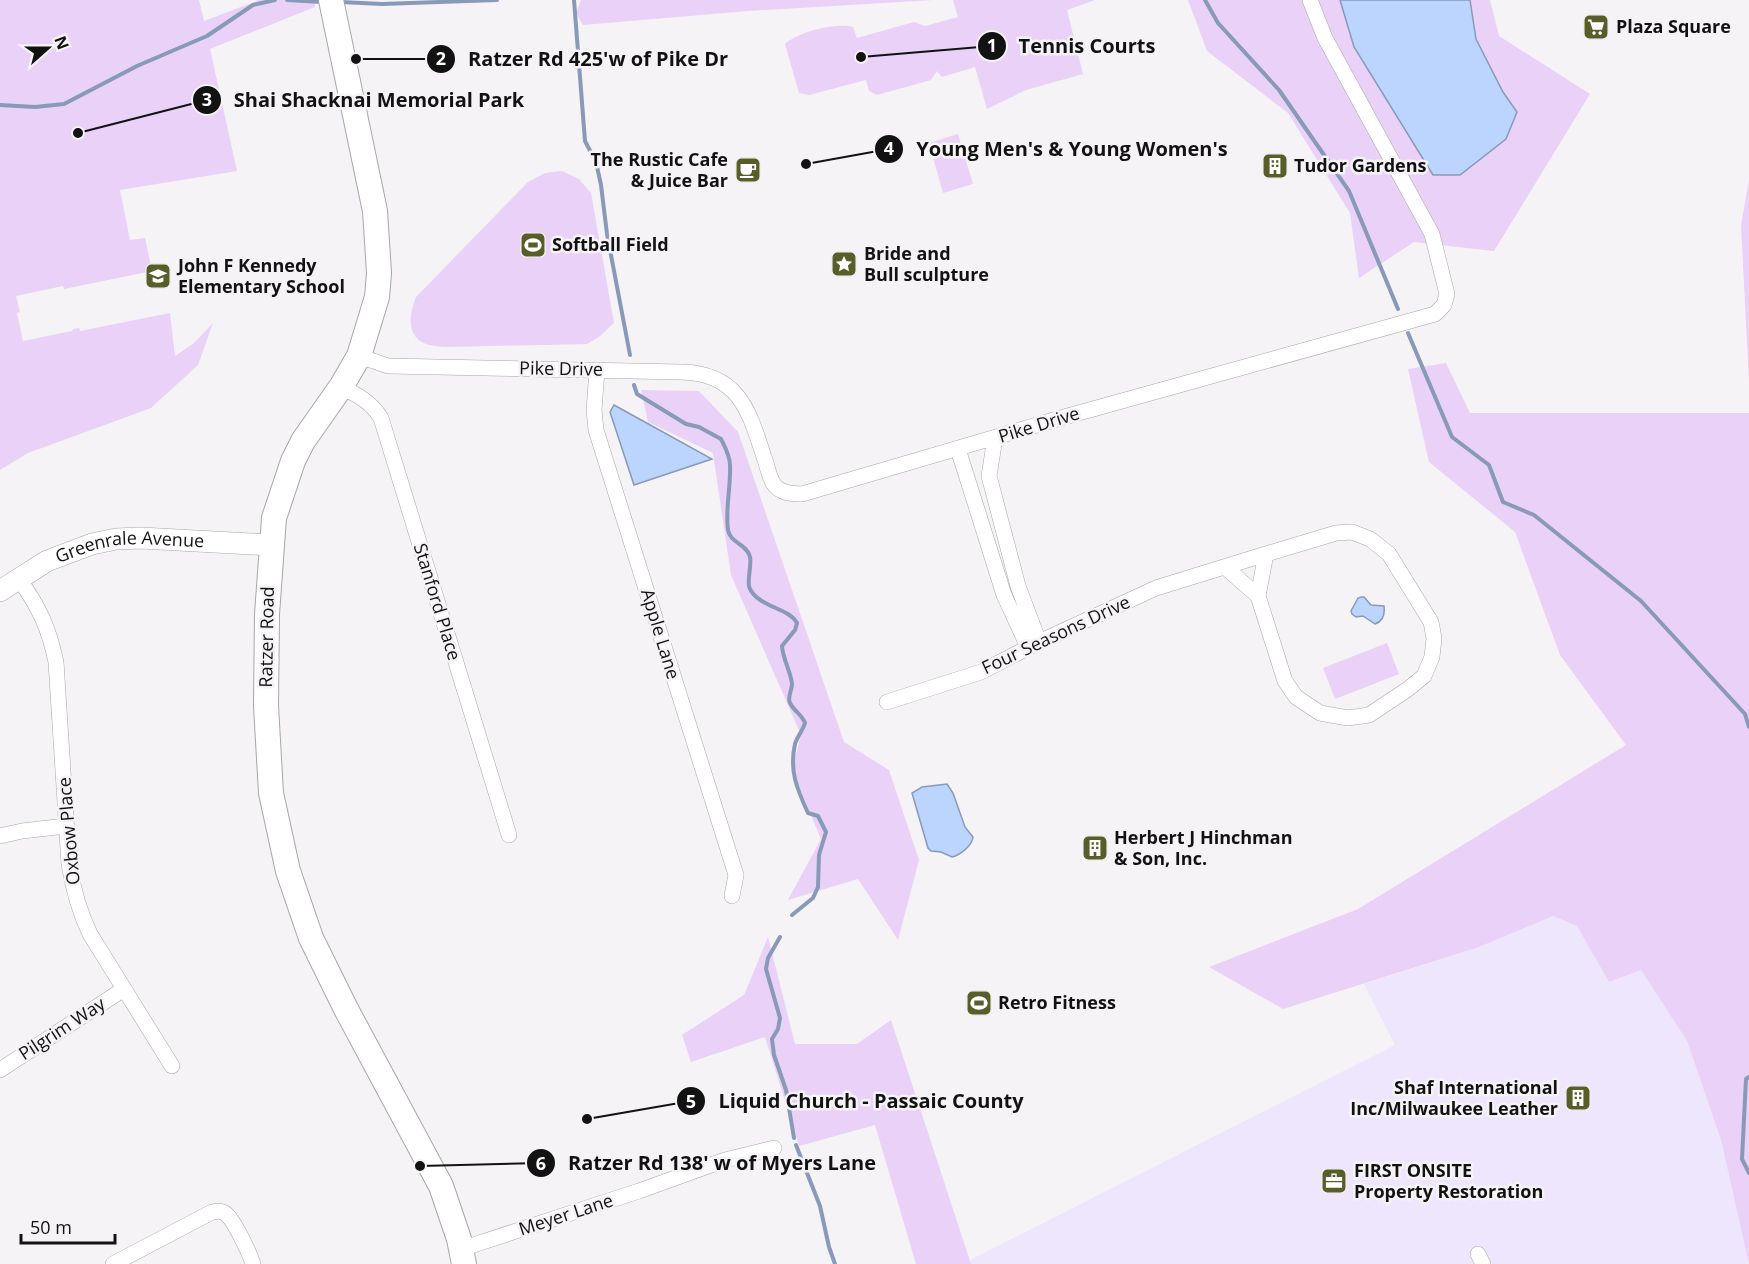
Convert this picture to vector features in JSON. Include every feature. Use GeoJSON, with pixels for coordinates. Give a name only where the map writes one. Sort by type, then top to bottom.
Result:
{"type":"FeatureCollection","features":[{"type":"Feature","properties":{"kind":"main road","name":"Ratzer Road"},"geometry":{"type":"LineString","coordinates":[[330,0],[375,211],[379,250],[377,297],[359,356],[293,461],[274,518],[267,614],[266,706],[269,765],[272,793],[288,871],[311,938],[441,1186],[462,1256]]}},
{"type":"Feature","properties":{"kind":"street","name":"Pike Drive"},"geometry":{"type":"LineString","coordinates":[[359,356],[388,366],[688,372],[705,375],[720,382],[738,396],[750,414],[773,483],[783,492],[802,494],[1058,419],[1436,314],[1442,309],[1446,300],[1446,287],[1432,234],[1325,38],[1310,0]]}},
{"type":"Feature","properties":{"kind":"street","name":"Apple Lane"},"geometry":{"type":"LineString","coordinates":[[597,370],[594,410],[596,430],[736,875],[732,896]]}},
{"type":"Feature","properties":{"kind":"street","name":"Stanford Place"},"geometry":{"type":"LineString","coordinates":[[341,387],[366,400],[381,418],[509,836]]}},
{"type":"Feature","properties":{"kind":"street"},"geometry":{"type":"LineString","coordinates":[[996,438],[989,476],[1033,644]]}},
{"type":"Feature","properties":{"kind":"street"},"geometry":{"type":"LineString","coordinates":[[958,449],[1004,595],[1033,644]]}},
{"type":"Feature","properties":{"kind":"street"},"geometry":{"type":"LineString","coordinates":[[985,530],[1003,523]]}},
{"type":"Feature","properties":{"kind":"street","name":"Four Seasons Drive"},"geometry":{"type":"LineString","coordinates":[[886,702],[981,672],[1033,644],[1156,588],[1266,554],[1336,533],[1352,532],[1370,539],[1389,554],[1431,622],[1434,638],[1432,657],[1424,675],[1408,689],[1368,715],[1348,718],[1320,713],[1296,697],[1285,681],[1258,596],[1266,554]]}},
{"type":"Feature","properties":{"kind":"street","name":"Greenrale Avenue"},"geometry":{"type":"LineString","coordinates":[[0,591],[47,561],[92,544],[116,539],[141,538],[271,545]]}},
{"type":"Feature","properties":{"kind":"street"},"geometry":{"type":"LineString","coordinates":[[1224,567],[1258,596]]}},
{"type":"Feature","properties":{"kind":"street","name":"Oxbow Place"},"geometry":{"type":"LineString","coordinates":[[20,579],[43,615],[56,662],[69,864],[80,912],[90,934],[172,1066]]}},
{"type":"Feature","properties":{"kind":"street"},"geometry":{"type":"LineString","coordinates":[[0,836],[66,826]]}},
{"type":"Feature","properties":{"kind":"street","name":"Pilgrim Way"},"geometry":{"type":"LineString","coordinates":[[0,1070],[124,989]]}},
{"type":"Feature","properties":{"kind":"street","name":"Meyer Lane"},"geometry":{"type":"LineString","coordinates":[[462,1256],[725,1160],[774,1148]]}},
{"type":"Feature","properties":{"kind":"street"},"geometry":{"type":"LineString","coordinates":[[112,1264],[212,1212],[224,1212],[246,1247],[253,1264]]}},
{"type":"Feature","properties":{"kind":"shaded area"},"geometry":{"type":"Polygon","coordinates":[[[0,0],[199,0],[204,21],[259,0],[314,0],[315,7],[210,49],[237,171],[120,190],[130,240],[145,238],[152,271],[16,296],[23,341],[73,329],[79,328],[80,331],[170,313],[175,356],[193,344],[213,323],[198,365],[151,408],[28,453],[0,470],[0,0]]]}},
{"type":"Feature","properties":{"kind":"shaded area"},"geometry":{"type":"Polygon","coordinates":[[[581,0],[933,0],[748,11],[583,25],[576,13],[581,0]]]}},
{"type":"Feature","properties":{"kind":"shaded area"},"geometry":{"type":"Polygon","coordinates":[[[953,0],[1095,0],[1067,10],[1083,74],[1026,90],[987,109],[975,67],[942,77],[937,71],[931,80],[877,95],[869,91],[866,80],[809,95],[799,93],[785,44],[791,40],[827,27],[853,27],[857,38],[914,22],[925,26],[958,17],[953,0]]]}},
{"type":"Feature","properties":{"kind":"shaded area"},"geometry":{"type":"Polygon","coordinates":[[[1188,0],[1490,0],[1499,36],[1590,94],[1494,251],[1414,242],[1359,278],[1350,213],[1288,113],[1207,51],[1188,0]]]}},
{"type":"Feature","properties":{"kind":"shaded area"},"geometry":{"type":"Polygon","coordinates":[[[958,134],[973,184],[943,193],[929,143],[958,134]]]}},
{"type":"Feature","properties":{"kind":"shaded area","name":"Softball Field"},"geometry":{"type":"Polygon","coordinates":[[[562,171],[579,179],[591,193],[614,323],[587,344],[444,347],[428,345],[418,339],[411,322],[416,297],[528,182],[545,173],[562,171]]]}},
{"type":"Feature","properties":{"kind":"shaded area"},"geometry":{"type":"Polygon","coordinates":[[[1749,180],[1749,381],[1741,225],[1749,180]]]}},
{"type":"Feature","properties":{"kind":"shaded area"},"geometry":{"type":"Polygon","coordinates":[[[1446,363],[1470,413],[1749,413],[1749,1264],[1721,1140],[1687,1041],[1641,970],[1609,982],[1577,926],[1553,916],[1479,947],[1283,1009],[1209,967],[1358,909],[1626,745],[1560,655],[1515,532],[1429,462],[1408,369],[1446,363]]]}},
{"type":"Feature","properties":{"kind":"shaded area"},"geometry":{"type":"Polygon","coordinates":[[[641,390],[699,391],[738,432],[844,742],[889,770],[919,860],[898,940],[858,879],[788,900],[821,839],[792,770],[801,735],[731,575],[713,453],[648,422],[641,390]]]}},
{"type":"Feature","properties":{"kind":"shaded area"},"geometry":{"type":"Polygon","coordinates":[[[1387,643],[1399,674],[1335,699],[1323,668],[1387,643]]]}},
{"type":"Feature","properties":{"kind":"shaded area"},"geometry":{"type":"Polygon","coordinates":[[[1553,916],[1577,926],[1609,982],[1641,970],[1687,1041],[1721,1140],[1749,1264],[971,1264],[970,1260],[1395,1045],[1364,984],[1479,947],[1553,916]]]}},
{"type":"Feature","properties":{"kind":"shaded area"},"geometry":{"type":"Polygon","coordinates":[[[768,937],[795,1044],[857,1044],[891,1020],[971,1264],[916,1264],[875,1125],[799,1146],[765,1037],[691,1062],[682,1035],[744,995],[768,937]]]}},
{"type":"Feature","properties":{"kind":"water"},"geometry":{"type":"Polygon","coordinates":[[[1340,0],[1470,0],[1476,39],[1503,92],[1517,112],[1506,139],[1460,175],[1433,175],[1354,47],[1340,0]]]}},
{"type":"Feature","properties":{"kind":"water"},"geometry":{"type":"Polygon","coordinates":[[[614,405],[712,459],[634,485],[610,412],[614,405]]]}},
{"type":"Feature","properties":{"kind":"water"},"geometry":{"type":"Polygon","coordinates":[[[1364,597],[1371,605],[1384,606],[1384,614],[1380,621],[1375,624],[1363,616],[1356,617],[1352,614],[1351,611],[1358,598],[1364,597]]]}},
{"type":"Feature","properties":{"kind":"water"},"geometry":{"type":"Polygon","coordinates":[[[947,784],[953,793],[965,827],[973,837],[965,850],[952,857],[928,848],[912,793],[922,787],[947,784]]]}},
{"type":"Feature","properties":{"kind":"waterway"},"geometry":{"type":"LineString","coordinates":[[0,105],[35,107],[64,104],[137,66],[207,36],[253,5],[275,0]]}},
{"type":"Feature","properties":{"kind":"waterway"},"geometry":{"type":"LineString","coordinates":[[287,0],[322,2]]}},
{"type":"Feature","properties":{"kind":"waterway"},"geometry":{"type":"LineString","coordinates":[[341,2],[382,4],[497,0]]}},
{"type":"Feature","properties":{"kind":"waterway"},"geometry":{"type":"LineString","coordinates":[[574,0],[585,141],[596,162],[601,185],[607,234],[630,355]]}},
{"type":"Feature","properties":{"kind":"waterway"},"geometry":{"type":"LineString","coordinates":[[1205,0],[1218,23],[1279,90],[1349,191],[1398,309]]}},
{"type":"Feature","properties":{"kind":"waterway"},"geometry":{"type":"LineString","coordinates":[[1408,333],[1452,437],[1489,465],[1503,502],[1534,515],[1641,601],[1745,714],[1749,727]]}},
{"type":"Feature","properties":{"kind":"waterway"},"geometry":{"type":"LineString","coordinates":[[634,385],[637,394],[686,424],[699,427],[721,439],[730,462],[728,530],[732,538],[746,549],[750,557],[750,589],[760,600],[788,614],[797,623],[795,630],[782,646],[792,684],[789,701],[805,723],[795,744],[794,771],[797,788],[808,813],[818,816],[826,832],[819,855],[818,887],[813,898],[792,915]]}},
{"type":"Feature","properties":{"kind":"waterway"},"geometry":{"type":"LineString","coordinates":[[780,937],[768,958],[766,969],[780,1018],[778,1029],[772,1039],[774,1055],[786,1090],[794,1138]]}},
{"type":"Feature","properties":{"kind":"waterway"},"geometry":{"type":"LineString","coordinates":[[1749,1077],[1746,1079],[1742,1159],[1749,1173]]}},
{"type":"Feature","properties":{"kind":"waterway"},"geometry":{"type":"LineString","coordinates":[[796,1145],[820,1206],[835,1264]]}},
{"type":"Feature","properties":{"kind":"place","name":"Plaza Square"},"geometry":{"type":"Point","coordinates":[1596,27]}},
{"type":"Feature","properties":{"kind":"place","name":"Tennis Courts"},"geometry":{"type":"Point","coordinates":[861,57]}},
{"type":"Feature","properties":{"kind":"place","name":"Ratzer Rd 425'w of Pike Dr"},"geometry":{"type":"Point","coordinates":[356,59]}},
{"type":"Feature","properties":{"kind":"place","name":"Shai Shacknai Memorial Park"},"geometry":{"type":"Point","coordinates":[78,133]}},
{"type":"Feature","properties":{"kind":"place","name":"Young Men's & Young Women's"},"geometry":{"type":"Point","coordinates":[806,164]}},
{"type":"Feature","properties":{"kind":"place","name":"Tudor Gardens"},"geometry":{"type":"Point","coordinates":[1275,166]}},
{"type":"Feature","properties":{"kind":"place","name":"The Rustic Cafe & Juice Bar"},"geometry":{"type":"Point","coordinates":[748,170]}},
{"type":"Feature","properties":{"kind":"place","name":"Softball Field"},"geometry":{"type":"Point","coordinates":[533,245]}},
{"type":"Feature","properties":{"kind":"place","name":"Bride and Bull sculpture"},"geometry":{"type":"Point","coordinates":[844,264]}},
{"type":"Feature","properties":{"kind":"place","name":"John F Kennedy Elementary School"},"geometry":{"type":"Point","coordinates":[158,276]}},
{"type":"Feature","properties":{"kind":"place","name":"Herbert J Hinchman & Son, Inc."},"geometry":{"type":"Point","coordinates":[1095,848]}},
{"type":"Feature","properties":{"kind":"place","name":"Retro Fitness"},"geometry":{"type":"Point","coordinates":[979,1003]}},
{"type":"Feature","properties":{"kind":"place","name":"Shaf International Inc/Milwaukee Leather"},"geometry":{"type":"Point","coordinates":[1578,1098]}},
{"type":"Feature","properties":{"kind":"place","name":"Liquid Church - Passaic County"},"geometry":{"type":"Point","coordinates":[587,1119]}},
{"type":"Feature","properties":{"kind":"place","name":"Ratzer Rd 138' w of Myers Lane"},"geometry":{"type":"Point","coordinates":[420,1166]}},
{"type":"Feature","properties":{"kind":"place","name":"FIRST ONSITE Property Restoration"},"geometry":{"type":"Point","coordinates":[1334,1181]}}]}
